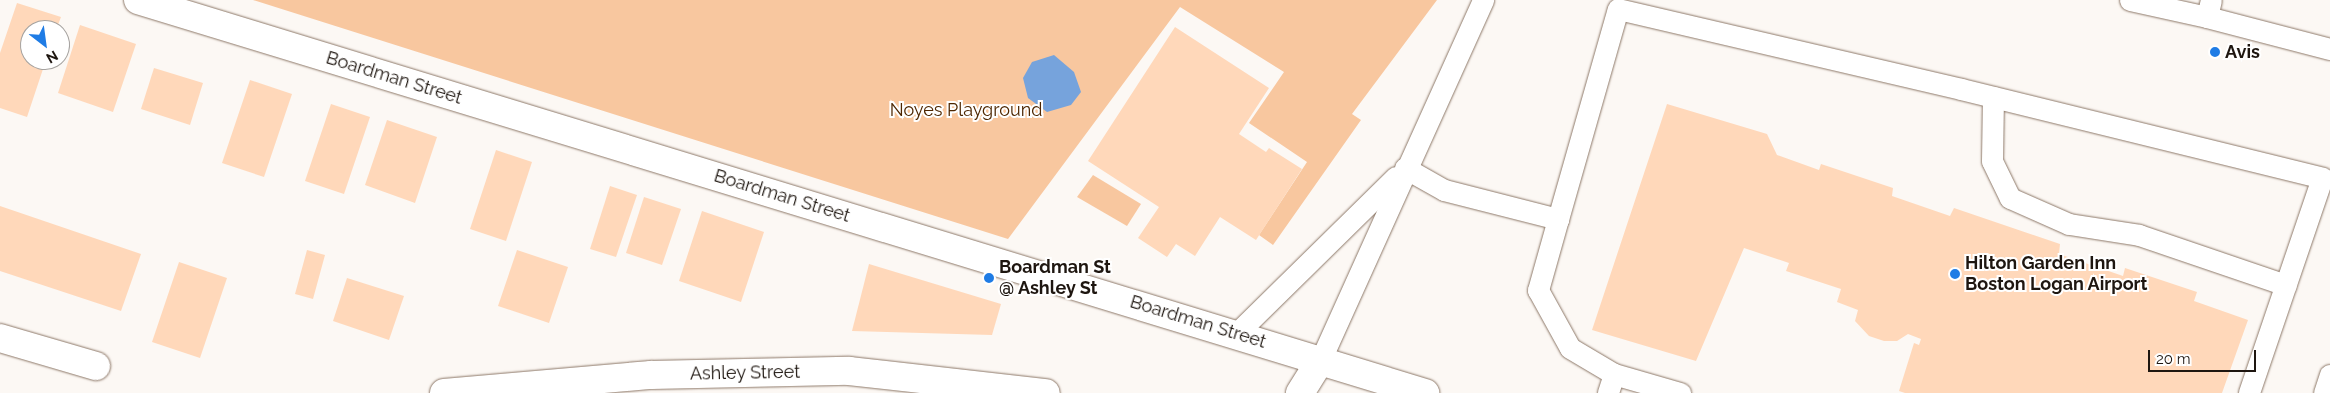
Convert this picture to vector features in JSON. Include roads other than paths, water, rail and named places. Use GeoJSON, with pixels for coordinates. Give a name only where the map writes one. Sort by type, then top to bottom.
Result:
{"type":"FeatureCollection","features":[{"type":"Feature","properties":{"kind":"main road","name":"Boardman Street"},"geometry":{"type":"LineString","coordinates":[[138,0],[1321,359],[1425,393]]}},
{"type":"Feature","properties":{"kind":"main road"},"geometry":{"type":"LineString","coordinates":[[0,338],[96,366]]}},
{"type":"Feature","properties":{"kind":"main road"},"geometry":{"type":"LineString","coordinates":[[1300,393],[1321,359]]}},
{"type":"Feature","properties":{"kind":"main road","name":"Ashley Street"},"geometry":{"type":"LineString","coordinates":[[444,393],[651,375],[849,371],[1046,393]]}},
{"type":"Feature","properties":{"kind":"lane"},"geometry":{"type":"LineString","coordinates":[[1321,359],[1483,0]]}},
{"type":"Feature","properties":{"kind":"lane"},"geometry":{"type":"LineString","coordinates":[[2130,0],[2209,9],[2330,49]]}},
{"type":"Feature","properties":{"kind":"lane"},"geometry":{"type":"LineString","coordinates":[[1680,393],[1611,383],[1570,348],[1538,290],[1618,9],[1993,97],[2326,179],[2286,285],[2249,393]]}},
{"type":"Feature","properties":{"kind":"lane"},"geometry":{"type":"LineString","coordinates":[[1993,97],[1992,162],[2010,198],[2068,224],[2139,235],[2286,285]]}},
{"type":"Feature","properties":{"kind":"lane"},"geometry":{"type":"LineString","coordinates":[[1236,334],[1406,168]]}},
{"type":"Feature","properties":{"kind":"lane"},"geometry":{"type":"LineString","coordinates":[[1406,168],[1444,190],[1558,219]]}},
{"type":"Feature","properties":{"kind":"lane"},"geometry":{"type":"LineString","coordinates":[[2324,393],[2330,375]]}},
{"type":"Feature","properties":{"kind":"water"},"geometry":{"type":"Polygon","coordinates":[[[1054,55],[1074,72],[1081,92],[1071,105],[1047,112],[1028,98],[1023,78],[1032,62],[1054,55]]]}},
{"type":"Feature","properties":{"kind":"place","name":"Avis"},"geometry":{"type":"Point","coordinates":[2215,52]}},
{"type":"Feature","properties":{"kind":"place","name":"Hilton Garden Inn Boston Logan Airport"},"geometry":{"type":"Point","coordinates":[1955,274]}},
{"type":"Feature","properties":{"kind":"place","name":"Boardman St @ Ashley St"},"geometry":{"type":"Point","coordinates":[989,278]}},
{"type":"Feature","properties":{"kind":"park label","name":"Noyes Playground"},"geometry":{"type":"Point","coordinates":[966,110]}}]}
